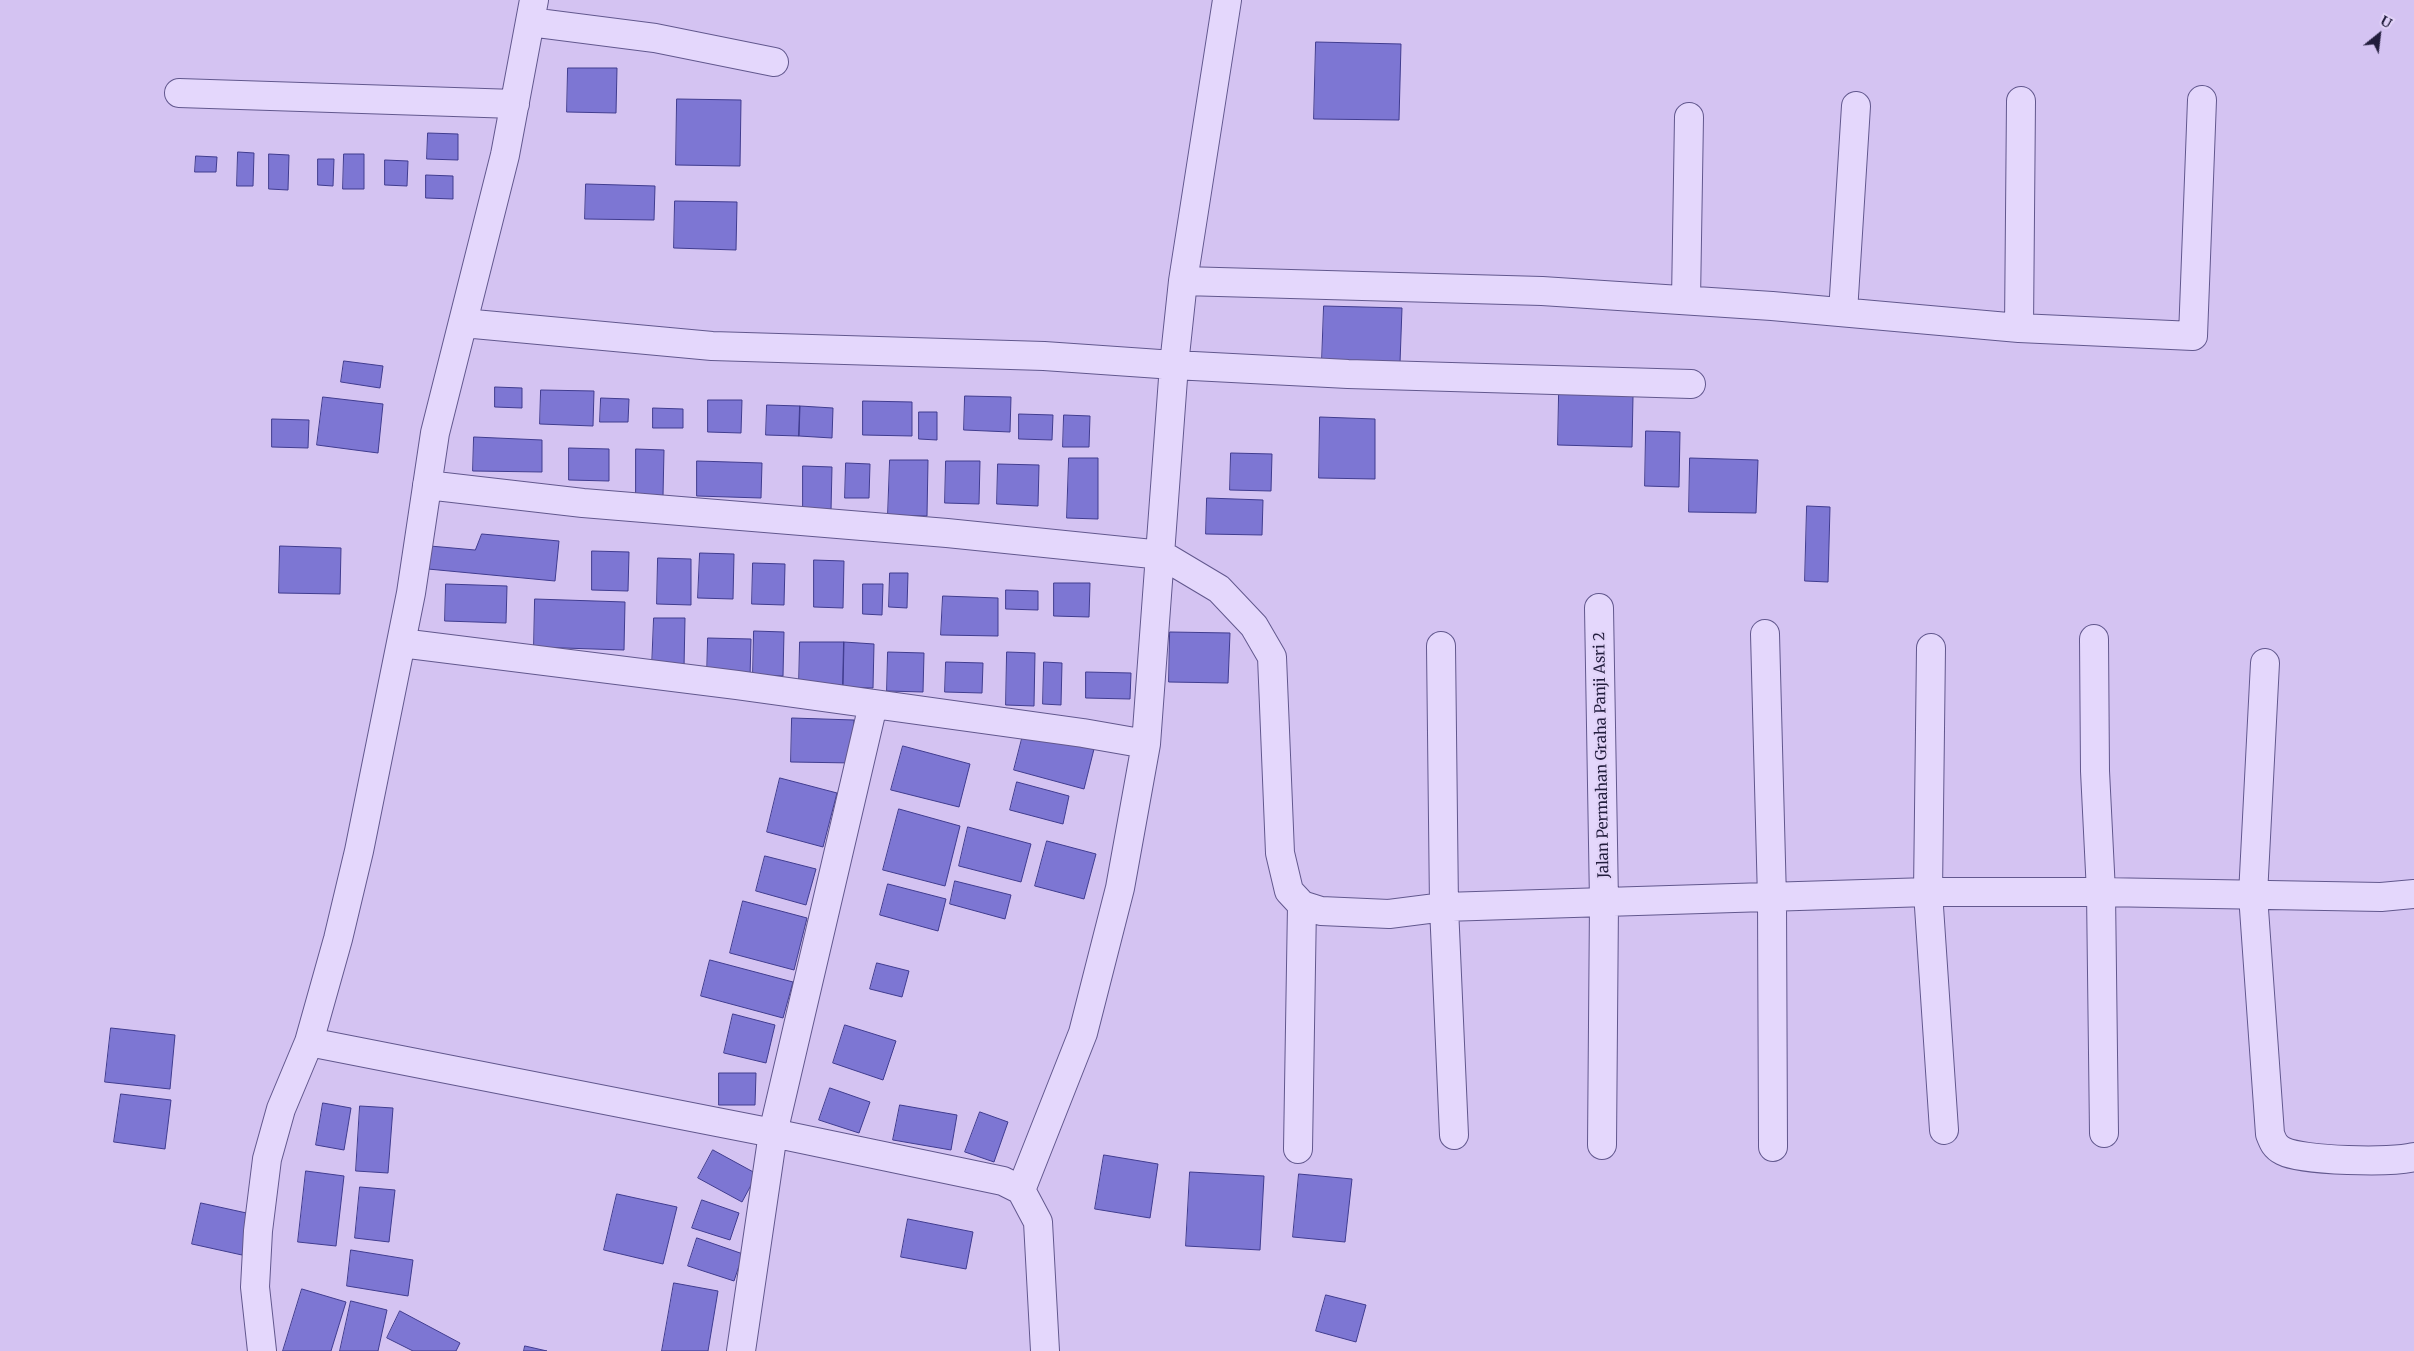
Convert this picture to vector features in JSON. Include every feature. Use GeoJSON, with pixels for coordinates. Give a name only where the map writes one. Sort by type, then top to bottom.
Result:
{"type":"FeatureCollection","features":[{"type":"Feature","properties":{"kind":"street"},"geometry":{"type":"LineString","coordinates":[[1022,1190],[1083,1033],[1120,888],[1146,744],[1162,554],[1174,365],[1183,281],[1228,0]]}},
{"type":"Feature","properties":{"kind":"street"},"geometry":{"type":"LineString","coordinates":[[262,1351],[255,1287],[258,1231],[267,1159],[281,1109],[309,1042],[338,939],[359,851],[416,563],[435,433],[505,155],[532,11],[774,62]]}},
{"type":"Feature","properties":{"kind":"street"},"geometry":{"type":"LineString","coordinates":[[178,93],[515,104]]}},
{"type":"Feature","properties":{"kind":"street"},"geometry":{"type":"LineString","coordinates":[[1183,281],[1542,291],[1843,312],[2019,328],[2193,336],[2202,100]]}},
{"type":"Feature","properties":{"kind":"street"},"geometry":{"type":"LineString","coordinates":[[2019,328],[2021,101]]}},
{"type":"Feature","properties":{"kind":"street"},"geometry":{"type":"LineString","coordinates":[[1843,312],[1856,106]]}},
{"type":"Feature","properties":{"kind":"street"},"geometry":{"type":"LineString","coordinates":[[1686,300],[1688,117]]}},
{"type":"Feature","properties":{"kind":"street"},"geometry":{"type":"LineString","coordinates":[[463,323],[712,346],[1044,356],[1348,374],[1690,384]]}},
{"type":"Feature","properties":{"kind":"street"},"geometry":{"type":"LineString","coordinates":[[427,485],[582,503],[937,532],[1162,554],[1219,589],[1254,626],[1272,657],[1280,853],[1289,891],[1302,904],[1321,911],[1389,914],[1444,907],[1772,899],[1928,892],[2101,892],[2381,897],[2414,894]]}},
{"type":"Feature","properties":{"kind":"street","name":"Jalan Permahan Graha Panji Asri 2"},"geometry":{"type":"LineString","coordinates":[[1599,608],[1604,902],[1602,1145]]}},
{"type":"Feature","properties":{"kind":"street"},"geometry":{"type":"LineString","coordinates":[[1765,634],[1772,899],[1773,1147]]}},
{"type":"Feature","properties":{"kind":"street"},"geometry":{"type":"LineString","coordinates":[[2094,639],[2095,772],[2101,892],[2104,1133]]}},
{"type":"Feature","properties":{"kind":"street"},"geometry":{"type":"LineString","coordinates":[[401,643],[737,685],[873,706],[1035,726],[1146,744]]}},
{"type":"Feature","properties":{"kind":"street"},"geometry":{"type":"LineString","coordinates":[[1441,646],[1444,907],[1454,1135]]}},
{"type":"Feature","properties":{"kind":"street"},"geometry":{"type":"LineString","coordinates":[[1931,648],[1928,892],[1944,1130]]}},
{"type":"Feature","properties":{"kind":"street"},"geometry":{"type":"LineString","coordinates":[[2265,663],[2253,895],[2270,1134],[2274,1144],[2282,1150],[2303,1156],[2393,1160],[2414,1157]]}},
{"type":"Feature","properties":{"kind":"street"},"geometry":{"type":"LineString","coordinates":[[740,1351],[773,1132],[873,706]]}},
{"type":"Feature","properties":{"kind":"street"},"geometry":{"type":"LineString","coordinates":[[1298,1149],[1302,904]]}},
{"type":"Feature","properties":{"kind":"street"},"geometry":{"type":"LineString","coordinates":[[309,1042],[773,1132],[1003,1181],[1022,1190],[1038,1222],[1045,1351]]}},
{"type":"Feature","properties":{"kind":"building"},"geometry":{"type":"Polygon","coordinates":[[[1316,42],[1401,44],[1399,120],[1314,119],[1316,42]]]}},
{"type":"Feature","properties":{"kind":"building"},"geometry":{"type":"Polygon","coordinates":[[[568,68],[617,68],[616,113],[567,112],[568,68]]]}},
{"type":"Feature","properties":{"kind":"building"},"geometry":{"type":"Polygon","coordinates":[[[677,99],[741,100],[740,166],[676,165],[677,99]]]}},
{"type":"Feature","properties":{"kind":"building"},"geometry":{"type":"Polygon","coordinates":[[[428,133],[458,134],[458,160],[427,159],[428,133]]]}},
{"type":"Feature","properties":{"kind":"building"},"geometry":{"type":"Polygon","coordinates":[[[238,152],[254,153],[253,186],[237,186],[238,152]]]}},
{"type":"Feature","properties":{"kind":"building"},"geometry":{"type":"Polygon","coordinates":[[[269,154],[289,155],[288,190],[269,189],[269,154]]]}},
{"type":"Feature","properties":{"kind":"building"},"geometry":{"type":"Polygon","coordinates":[[[344,154],[364,154],[364,189],[343,189],[344,154]]]}},
{"type":"Feature","properties":{"kind":"building"},"geometry":{"type":"Polygon","coordinates":[[[196,156],[217,157],[216,172],[195,172],[196,156]]]}},
{"type":"Feature","properties":{"kind":"building"},"geometry":{"type":"Polygon","coordinates":[[[318,159],[334,159],[333,186],[318,185],[318,159]]]}},
{"type":"Feature","properties":{"kind":"building"},"geometry":{"type":"Polygon","coordinates":[[[385,160],[408,161],[407,186],[385,185],[385,160]]]}},
{"type":"Feature","properties":{"kind":"building"},"geometry":{"type":"Polygon","coordinates":[[[426,175],[453,176],[453,199],[426,198],[426,175]]]}},
{"type":"Feature","properties":{"kind":"building"},"geometry":{"type":"Polygon","coordinates":[[[586,184],[655,186],[654,220],[585,219],[586,184]]]}},
{"type":"Feature","properties":{"kind":"building"},"geometry":{"type":"Polygon","coordinates":[[[675,201],[737,202],[736,250],[674,248],[675,201]]]}},
{"type":"Feature","properties":{"kind":"building"},"geometry":{"type":"Polygon","coordinates":[[[1324,306],[1402,308],[1400,363],[1322,361],[1324,306]]]}},
{"type":"Feature","properties":{"kind":"building"},"geometry":{"type":"Polygon","coordinates":[[[344,361],[383,366],[380,388],[341,382],[344,361]]]}},
{"type":"Feature","properties":{"kind":"building"},"geometry":{"type":"Polygon","coordinates":[[[495,387],[522,388],[522,408],[495,407],[495,387]]]}},
{"type":"Feature","properties":{"kind":"building"},"geometry":{"type":"Polygon","coordinates":[[[541,390],[594,391],[593,426],[540,424],[541,390]]]}},
{"type":"Feature","properties":{"kind":"building"},"geometry":{"type":"Polygon","coordinates":[[[1559,394],[1633,396],[1632,447],[1558,445],[1559,394]]]}},
{"type":"Feature","properties":{"kind":"building"},"geometry":{"type":"Polygon","coordinates":[[[965,396],[1011,397],[1010,432],[964,430],[965,396]]]}},
{"type":"Feature","properties":{"kind":"building"},"geometry":{"type":"Polygon","coordinates":[[[323,397],[383,404],[378,453],[317,445],[323,397]]]}},
{"type":"Feature","properties":{"kind":"building"},"geometry":{"type":"Polygon","coordinates":[[[601,398],[629,399],[628,422],[600,422],[601,398]]]}},
{"type":"Feature","properties":{"kind":"building"},"geometry":{"type":"Polygon","coordinates":[[[708,400],[742,400],[741,433],[708,432],[708,400]]]}},
{"type":"Feature","properties":{"kind":"building"},"geometry":{"type":"Polygon","coordinates":[[[863,401],[912,402],[912,436],[863,435],[863,401]]]}},
{"type":"Feature","properties":{"kind":"building"},"geometry":{"type":"Polygon","coordinates":[[[767,405],[800,406],[799,436],[766,435],[767,405]]]}},
{"type":"Feature","properties":{"kind":"building"},"geometry":{"type":"Polygon","coordinates":[[[800,406],[833,408],[832,438],[799,436],[800,406]]]}},
{"type":"Feature","properties":{"kind":"building"},"geometry":{"type":"Polygon","coordinates":[[[653,408],[683,409],[683,428],[653,428],[653,408]]]}},
{"type":"Feature","properties":{"kind":"building"},"geometry":{"type":"Polygon","coordinates":[[[919,412],[937,412],[937,440],[919,439],[919,412]]]}},
{"type":"Feature","properties":{"kind":"building"},"geometry":{"type":"Polygon","coordinates":[[[1019,414],[1053,415],[1052,440],[1019,439],[1019,414]]]}},
{"type":"Feature","properties":{"kind":"building"},"geometry":{"type":"Polygon","coordinates":[[[1064,415],[1090,416],[1089,447],[1063,447],[1064,415]]]}},
{"type":"Feature","properties":{"kind":"building"},"geometry":{"type":"Polygon","coordinates":[[[1320,417],[1375,419],[1375,479],[1319,478],[1320,417]]]}},
{"type":"Feature","properties":{"kind":"building"},"geometry":{"type":"Polygon","coordinates":[[[272,419],[309,420],[308,448],[272,447],[272,419]]]}},
{"type":"Feature","properties":{"kind":"building"},"geometry":{"type":"Polygon","coordinates":[[[1646,431],[1680,432],[1679,487],[1645,486],[1646,431]]]}},
{"type":"Feature","properties":{"kind":"building"},"geometry":{"type":"Polygon","coordinates":[[[474,437],[542,440],[542,472],[473,471],[474,437]]]}},
{"type":"Feature","properties":{"kind":"building"},"geometry":{"type":"Polygon","coordinates":[[[569,448],[609,449],[609,481],[569,480],[569,448]]]}},
{"type":"Feature","properties":{"kind":"building"},"geometry":{"type":"Polygon","coordinates":[[[636,449],[664,450],[663,496],[636,495],[636,449]]]}},
{"type":"Feature","properties":{"kind":"building"},"geometry":{"type":"Polygon","coordinates":[[[1231,453],[1272,454],[1271,491],[1230,490],[1231,453]]]}},
{"type":"Feature","properties":{"kind":"building"},"geometry":{"type":"Polygon","coordinates":[[[1069,458],[1098,458],[1098,519],[1067,518],[1069,458]]]}},
{"type":"Feature","properties":{"kind":"building"},"geometry":{"type":"Polygon","coordinates":[[[1690,458],[1758,460],[1756,513],[1689,512],[1690,458]]]}},
{"type":"Feature","properties":{"kind":"building"},"geometry":{"type":"Polygon","coordinates":[[[890,460],[928,460],[927,516],[888,515],[890,460]]]}},
{"type":"Feature","properties":{"kind":"building"},"geometry":{"type":"Polygon","coordinates":[[[697,461],[762,463],[761,498],[697,496],[697,461]]]}},
{"type":"Feature","properties":{"kind":"building"},"geometry":{"type":"Polygon","coordinates":[[[946,461],[980,461],[979,504],[945,503],[946,461]]]}},
{"type":"Feature","properties":{"kind":"building"},"geometry":{"type":"Polygon","coordinates":[[[846,463],[870,464],[869,498],[845,498],[846,463]]]}},
{"type":"Feature","properties":{"kind":"building"},"geometry":{"type":"Polygon","coordinates":[[[998,464],[1039,465],[1038,506],[997,504],[998,464]]]}},
{"type":"Feature","properties":{"kind":"building"},"geometry":{"type":"Polygon","coordinates":[[[803,466],[832,467],[831,511],[803,511],[803,466]]]}},
{"type":"Feature","properties":{"kind":"building"},"geometry":{"type":"Polygon","coordinates":[[[1207,498],[1263,500],[1262,535],[1206,534],[1207,498]]]}},
{"type":"Feature","properties":{"kind":"building"},"geometry":{"type":"Polygon","coordinates":[[[1807,506],[1830,507],[1828,582],[1805,581],[1807,506]]]}},
{"type":"Feature","properties":{"kind":"building"},"geometry":{"type":"Polygon","coordinates":[[[482,534],[559,541],[555,581],[428,569],[430,546],[475,550],[482,534]]]}},
{"type":"Feature","properties":{"kind":"building"},"geometry":{"type":"Polygon","coordinates":[[[280,546],[341,548],[340,594],[279,593],[280,546]]]}},
{"type":"Feature","properties":{"kind":"building"},"geometry":{"type":"Polygon","coordinates":[[[592,551],[629,552],[628,591],[592,590],[592,551]]]}},
{"type":"Feature","properties":{"kind":"building"},"geometry":{"type":"Polygon","coordinates":[[[700,553],[734,554],[733,599],[698,598],[700,553]]]}},
{"type":"Feature","properties":{"kind":"building"},"geometry":{"type":"Polygon","coordinates":[[[658,558],[691,559],[691,605],[657,604],[658,558]]]}},
{"type":"Feature","properties":{"kind":"building"},"geometry":{"type":"Polygon","coordinates":[[[814,560],[844,561],[843,608],[814,607],[814,560]]]}},
{"type":"Feature","properties":{"kind":"building"},"geometry":{"type":"Polygon","coordinates":[[[753,563],[785,564],[784,605],[752,604],[753,563]]]}},
{"type":"Feature","properties":{"kind":"building"},"geometry":{"type":"Polygon","coordinates":[[[890,573],[908,573],[907,608],[889,607],[890,573]]]}},
{"type":"Feature","properties":{"kind":"building"},"geometry":{"type":"Polygon","coordinates":[[[1054,583],[1090,583],[1089,617],[1054,616],[1054,583]]]}},
{"type":"Feature","properties":{"kind":"building"},"geometry":{"type":"Polygon","coordinates":[[[446,584],[507,586],[506,623],[445,621],[446,584]]]}},
{"type":"Feature","properties":{"kind":"building"},"geometry":{"type":"Polygon","coordinates":[[[863,584],[883,584],[882,615],[863,614],[863,584]]]}},
{"type":"Feature","properties":{"kind":"building"},"geometry":{"type":"Polygon","coordinates":[[[1006,590],[1038,591],[1038,610],[1006,609],[1006,590]]]}},
{"type":"Feature","properties":{"kind":"building"},"geometry":{"type":"Polygon","coordinates":[[[943,596],[998,598],[998,636],[941,635],[943,596]]]}},
{"type":"Feature","properties":{"kind":"building"},"geometry":{"type":"Polygon","coordinates":[[[535,599],[625,602],[624,650],[534,647],[535,599]]]}},
{"type":"Feature","properties":{"kind":"building"},"geometry":{"type":"Polygon","coordinates":[[[654,618],[685,618],[684,668],[652,667],[654,618]]]}},
{"type":"Feature","properties":{"kind":"building"},"geometry":{"type":"Polygon","coordinates":[[[754,631],[784,632],[783,676],[753,675],[754,631]]]}},
{"type":"Feature","properties":{"kind":"building"},"geometry":{"type":"Polygon","coordinates":[[[1170,632],[1230,633],[1228,683],[1169,682],[1170,632]]]}},
{"type":"Feature","properties":{"kind":"building"},"geometry":{"type":"Polygon","coordinates":[[[708,638],[751,639],[750,678],[707,677],[708,638]]]}},
{"type":"Feature","properties":{"kind":"building"},"geometry":{"type":"Polygon","coordinates":[[[800,642],[844,642],[843,686],[799,685],[800,642]]]}},
{"type":"Feature","properties":{"kind":"building"},"geometry":{"type":"Polygon","coordinates":[[[844,642],[874,644],[873,688],[843,687],[844,642]]]}},
{"type":"Feature","properties":{"kind":"building"},"geometry":{"type":"Polygon","coordinates":[[[888,652],[924,653],[923,692],[887,691],[888,652]]]}},
{"type":"Feature","properties":{"kind":"building"},"geometry":{"type":"Polygon","coordinates":[[[1007,652],[1035,653],[1034,706],[1006,705],[1007,652]]]}},
{"type":"Feature","properties":{"kind":"building"},"geometry":{"type":"Polygon","coordinates":[[[946,662],[983,663],[982,693],[945,692],[946,662]]]}},
{"type":"Feature","properties":{"kind":"building"},"geometry":{"type":"Polygon","coordinates":[[[1044,662],[1062,663],[1061,705],[1043,704],[1044,662]]]}},
{"type":"Feature","properties":{"kind":"building"},"geometry":{"type":"Polygon","coordinates":[[[1086,672],[1131,673],[1130,699],[1086,698],[1086,672]]]}},
{"type":"Feature","properties":{"kind":"building"},"geometry":{"type":"Polygon","coordinates":[[[792,718],[854,720],[853,763],[791,762],[792,718]]]}},
{"type":"Feature","properties":{"kind":"building"},"geometry":{"type":"Polygon","coordinates":[[[1024,731],[1094,749],[1084,789],[1014,770],[1024,731]]]}},
{"type":"Feature","properties":{"kind":"building"},"geometry":{"type":"Polygon","coordinates":[[[903,746],[970,764],[959,807],[891,790],[903,746]]]}},
{"type":"Feature","properties":{"kind":"building"},"geometry":{"type":"Polygon","coordinates":[[[780,778],[837,793],[823,847],[767,832],[780,778]]]}},
{"type":"Feature","properties":{"kind":"building"},"geometry":{"type":"Polygon","coordinates":[[[1017,782],[1069,796],[1063,824],[1010,810],[1017,782]]]}},
{"type":"Feature","properties":{"kind":"building"},"geometry":{"type":"Polygon","coordinates":[[[899,809],[960,826],[945,886],[883,870],[899,809]]]}},
{"type":"Feature","properties":{"kind":"building"},"geometry":{"type":"Polygon","coordinates":[[[968,827],[1031,844],[1021,882],[959,866],[968,827]]]}},
{"type":"Feature","properties":{"kind":"building"},"geometry":{"type":"Polygon","coordinates":[[[1047,841],[1096,854],[1084,899],[1035,886],[1047,841]]]}},
{"type":"Feature","properties":{"kind":"building"},"geometry":{"type":"Polygon","coordinates":[[[765,856],[816,869],[806,905],[756,891],[765,856]]]}},
{"type":"Feature","properties":{"kind":"building"},"geometry":{"type":"Polygon","coordinates":[[[955,881],[1011,895],[1005,919],[950,904],[955,881]]]}},
{"type":"Feature","properties":{"kind":"building"},"geometry":{"type":"Polygon","coordinates":[[[888,884],[946,899],[938,931],[880,915],[888,884]]]}},
{"type":"Feature","properties":{"kind":"building"},"geometry":{"type":"Polygon","coordinates":[[[743,901],[807,918],[794,970],[730,953],[743,901]]]}},
{"type":"Feature","properties":{"kind":"building"},"geometry":{"type":"Polygon","coordinates":[[[710,960],[793,982],[783,1018],[701,996],[710,960]]]}},
{"type":"Feature","properties":{"kind":"building"},"geometry":{"type":"Polygon","coordinates":[[[877,963],[909,971],[902,997],[870,989],[877,963]]]}},
{"type":"Feature","properties":{"kind":"building"},"geometry":{"type":"Polygon","coordinates":[[[733,1014],[775,1025],[766,1063],[724,1053],[733,1014]]]}},
{"type":"Feature","properties":{"kind":"building"},"geometry":{"type":"Polygon","coordinates":[[[845,1025],[896,1041],[883,1080],[833,1063],[845,1025]]]}},
{"type":"Feature","properties":{"kind":"building"},"geometry":{"type":"Polygon","coordinates":[[[111,1028],[175,1035],[170,1089],[105,1082],[111,1028]]]}},
{"type":"Feature","properties":{"kind":"building"},"geometry":{"type":"Polygon","coordinates":[[[719,1073],[756,1073],[755,1105],[719,1105],[719,1073]]]}},
{"type":"Feature","properties":{"kind":"building"},"geometry":{"type":"Polygon","coordinates":[[[830,1088],[870,1102],[859,1133],[819,1120],[830,1088]]]}},
{"type":"Feature","properties":{"kind":"building"},"geometry":{"type":"Polygon","coordinates":[[[121,1094],[171,1100],[165,1149],[114,1142],[121,1094]]]}},
{"type":"Feature","properties":{"kind":"building"},"geometry":{"type":"Polygon","coordinates":[[[323,1103],[351,1108],[344,1150],[316,1145],[323,1103]]]}},
{"type":"Feature","properties":{"kind":"building"},"geometry":{"type":"Polygon","coordinates":[[[900,1105],[957,1115],[951,1150],[893,1140],[900,1105]]]}},
{"type":"Feature","properties":{"kind":"building"},"geometry":{"type":"Polygon","coordinates":[[[360,1106],[393,1108],[388,1173],[356,1171],[360,1106]]]}},
{"type":"Feature","properties":{"kind":"building"},"geometry":{"type":"Polygon","coordinates":[[[980,1112],[1008,1122],[994,1162],[965,1152],[980,1112]]]}},
{"type":"Feature","properties":{"kind":"building"},"geometry":{"type":"Polygon","coordinates":[[[713,1150],[757,1174],[742,1202],[698,1178],[713,1150]]]}},
{"type":"Feature","properties":{"kind":"building"},"geometry":{"type":"Polygon","coordinates":[[[1104,1155],[1158,1164],[1150,1218],[1095,1209],[1104,1155]]]}},
{"type":"Feature","properties":{"kind":"building"},"geometry":{"type":"Polygon","coordinates":[[[306,1171],[344,1176],[336,1246],[298,1242],[306,1171]]]}},
{"type":"Feature","properties":{"kind":"building"},"geometry":{"type":"Polygon","coordinates":[[[1190,1172],[1264,1176],[1260,1250],[1186,1246],[1190,1172]]]}},
{"type":"Feature","properties":{"kind":"building"},"geometry":{"type":"Polygon","coordinates":[[[1299,1174],[1352,1179],[1345,1242],[1293,1237],[1299,1174]]]}},
{"type":"Feature","properties":{"kind":"building"},"geometry":{"type":"Polygon","coordinates":[[[360,1187],[395,1190],[389,1242],[355,1238],[360,1187]]]}},
{"type":"Feature","properties":{"kind":"building"},"geometry":{"type":"Polygon","coordinates":[[[617,1194],[677,1207],[663,1264],[604,1250],[617,1194]]]}},
{"type":"Feature","properties":{"kind":"building"},"geometry":{"type":"Polygon","coordinates":[[[702,1200],[739,1213],[730,1240],[692,1228],[702,1200]]]}},
{"type":"Feature","properties":{"kind":"building"},"geometry":{"type":"Polygon","coordinates":[[[201,1203],[251,1214],[242,1255],[192,1244],[201,1203]]]}},
{"type":"Feature","properties":{"kind":"building"},"geometry":{"type":"Polygon","coordinates":[[[908,1219],[973,1232],[966,1269],[901,1257],[908,1219]]]}},
{"type":"Feature","properties":{"kind":"building"},"geometry":{"type":"Polygon","coordinates":[[[697,1238],[743,1254],[734,1281],[688,1266],[697,1238]]]}},
{"type":"Feature","properties":{"kind":"building"},"geometry":{"type":"Polygon","coordinates":[[[351,1250],[413,1260],[408,1296],[347,1286],[351,1250]]]}},
{"type":"Feature","properties":{"kind":"building"},"geometry":{"type":"Polygon","coordinates":[[[674,1283],[718,1291],[708,1351],[662,1351],[674,1283]]]}},
{"type":"Feature","properties":{"kind":"building"},"geometry":{"type":"Polygon","coordinates":[[[302,1289],[346,1302],[331,1351],[283,1351],[302,1289]]]}},
{"type":"Feature","properties":{"kind":"building"},"geometry":{"type":"Polygon","coordinates":[[[1326,1295],[1366,1305],[1356,1342],[1316,1331],[1326,1295]]]}},
{"type":"Feature","properties":{"kind":"building"},"geometry":{"type":"Polygon","coordinates":[[[351,1301],[387,1310],[378,1351],[340,1351],[351,1301]]]}},
{"type":"Feature","properties":{"kind":"building"},"geometry":{"type":"Polygon","coordinates":[[[400,1311],[460,1343],[456,1351],[413,1351],[387,1338],[400,1311]]]}},
{"type":"Feature","properties":{"kind":"building"},"geometry":{"type":"Polygon","coordinates":[[[525,1346],[547,1351],[524,1351],[525,1346]]]}}]}
